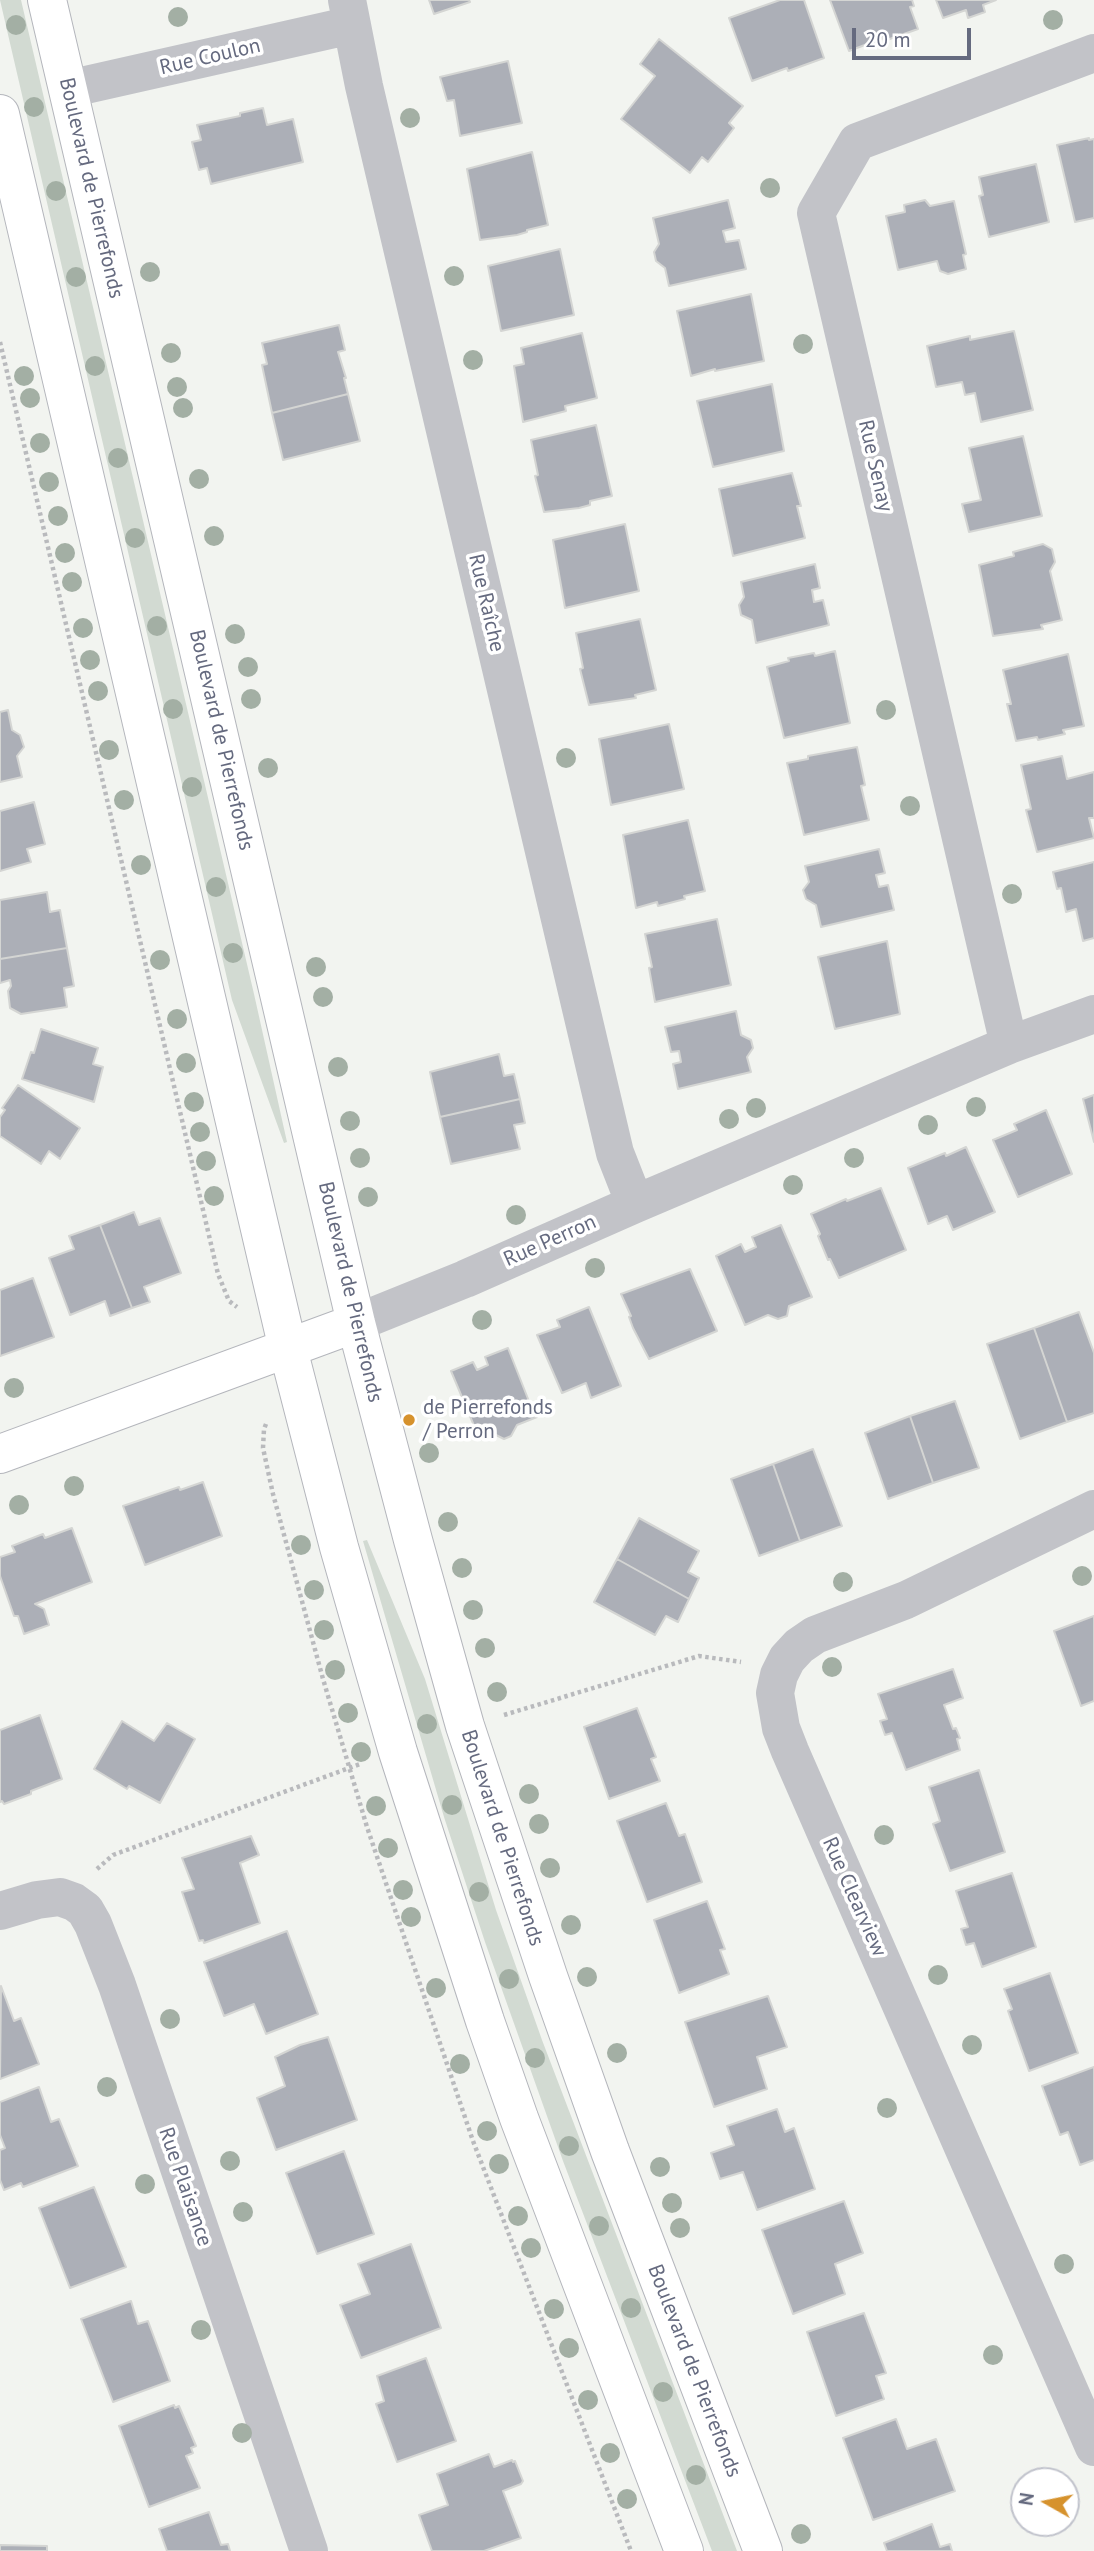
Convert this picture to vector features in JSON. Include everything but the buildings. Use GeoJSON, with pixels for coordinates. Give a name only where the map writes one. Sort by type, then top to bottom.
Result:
{"type":"FeatureCollection","features":[{"type":"Feature","properties":{"kind":"main road","name":"Boulevard de Pierrefonds"},"geometry":{"type":"LineString","coordinates":[[47,0],[356,1323],[412,1540],[455,1690],[515,1881],[606,2139],[763,2551]]}},
{"type":"Feature","properties":{"kind":"main road"},"geometry":{"type":"LineString","coordinates":[[0,114],[288,1349],[361,1627],[446,1902],[519,2118],[684,2551]]}},
{"type":"Feature","properties":{"kind":"main road","name":"Rue Perron"},"geometry":{"type":"LineString","coordinates":[[0,1454],[356,1323]]}},
{"type":"Feature","properties":{"kind":"street","name":"Rue Coulon"},"geometry":{"type":"LineString","coordinates":[[68,89],[350,13]]}},
{"type":"Feature","properties":{"kind":"street","name":"Rue Raîche"},"geometry":{"type":"LineString","coordinates":[[350,13],[615,1153],[635,1204]]}},
{"type":"Feature","properties":{"kind":"street","name":"Rue Senay"},"geometry":{"type":"LineString","coordinates":[[1009,1045],[816,213],[858,142],[1094,53]]}},
{"type":"Feature","properties":{"kind":"street","name":"Rue Perron"},"geometry":{"type":"LineString","coordinates":[[356,1323],[465,1279],[1009,1045],[1094,1014]]}},
{"type":"Feature","properties":{"kind":"street","name":"Rue Clearview"},"geometry":{"type":"LineString","coordinates":[[1094,1509],[906,1600],[815,1635],[787,1659],[779,1675],[775,1693],[781,1728],[790,1752],[1094,2447]]}},
{"type":"Feature","properties":{"kind":"street","name":"Rue Plaisance"},"geometry":{"type":"LineString","coordinates":[[0,1911],[37,1900],[60,1897],[85,1910],[93,1924],[122,1998],[309,2551]]}},
{"type":"Feature","properties":{"kind":"path"},"geometry":{"type":"LineString","coordinates":[[0,342],[218,1274],[229,1301],[242,1312]]}},
{"type":"Feature","properties":{"kind":"path"},"geometry":{"type":"LineString","coordinates":[[267,1423],[262,1438],[265,1464],[283,1536],[380,1867],[469,2129],[631,2551]]}},
{"type":"Feature","properties":{"kind":"path"},"geometry":{"type":"LineString","coordinates":[[493,1718],[699,1656],[741,1662]]}},
{"type":"Feature","properties":{"kind":"path"},"geometry":{"type":"LineString","coordinates":[[91,1875],[113,1855],[372,1760]]}},
{"type":"Feature","properties":{"kind":"shaded area"},"geometry":{"type":"Polygon","coordinates":[[[0,0],[21,0],[254,994],[287,1142],[284,1143],[232,1000],[0,0]]]}},
{"type":"Feature","properties":{"kind":"shaded area"},"geometry":{"type":"Polygon","coordinates":[[[367,1540],[425,1679],[496,1910],[542,2040],[737,2551],[712,2551],[563,2161],[485,1942],[444,1817],[363,1541],[367,1540]]]}},
{"type":"Feature","properties":{"kind":"place","name":"de Pierrefonds / Perron"},"geometry":{"type":"Point","coordinates":[409,1420]}}]}
